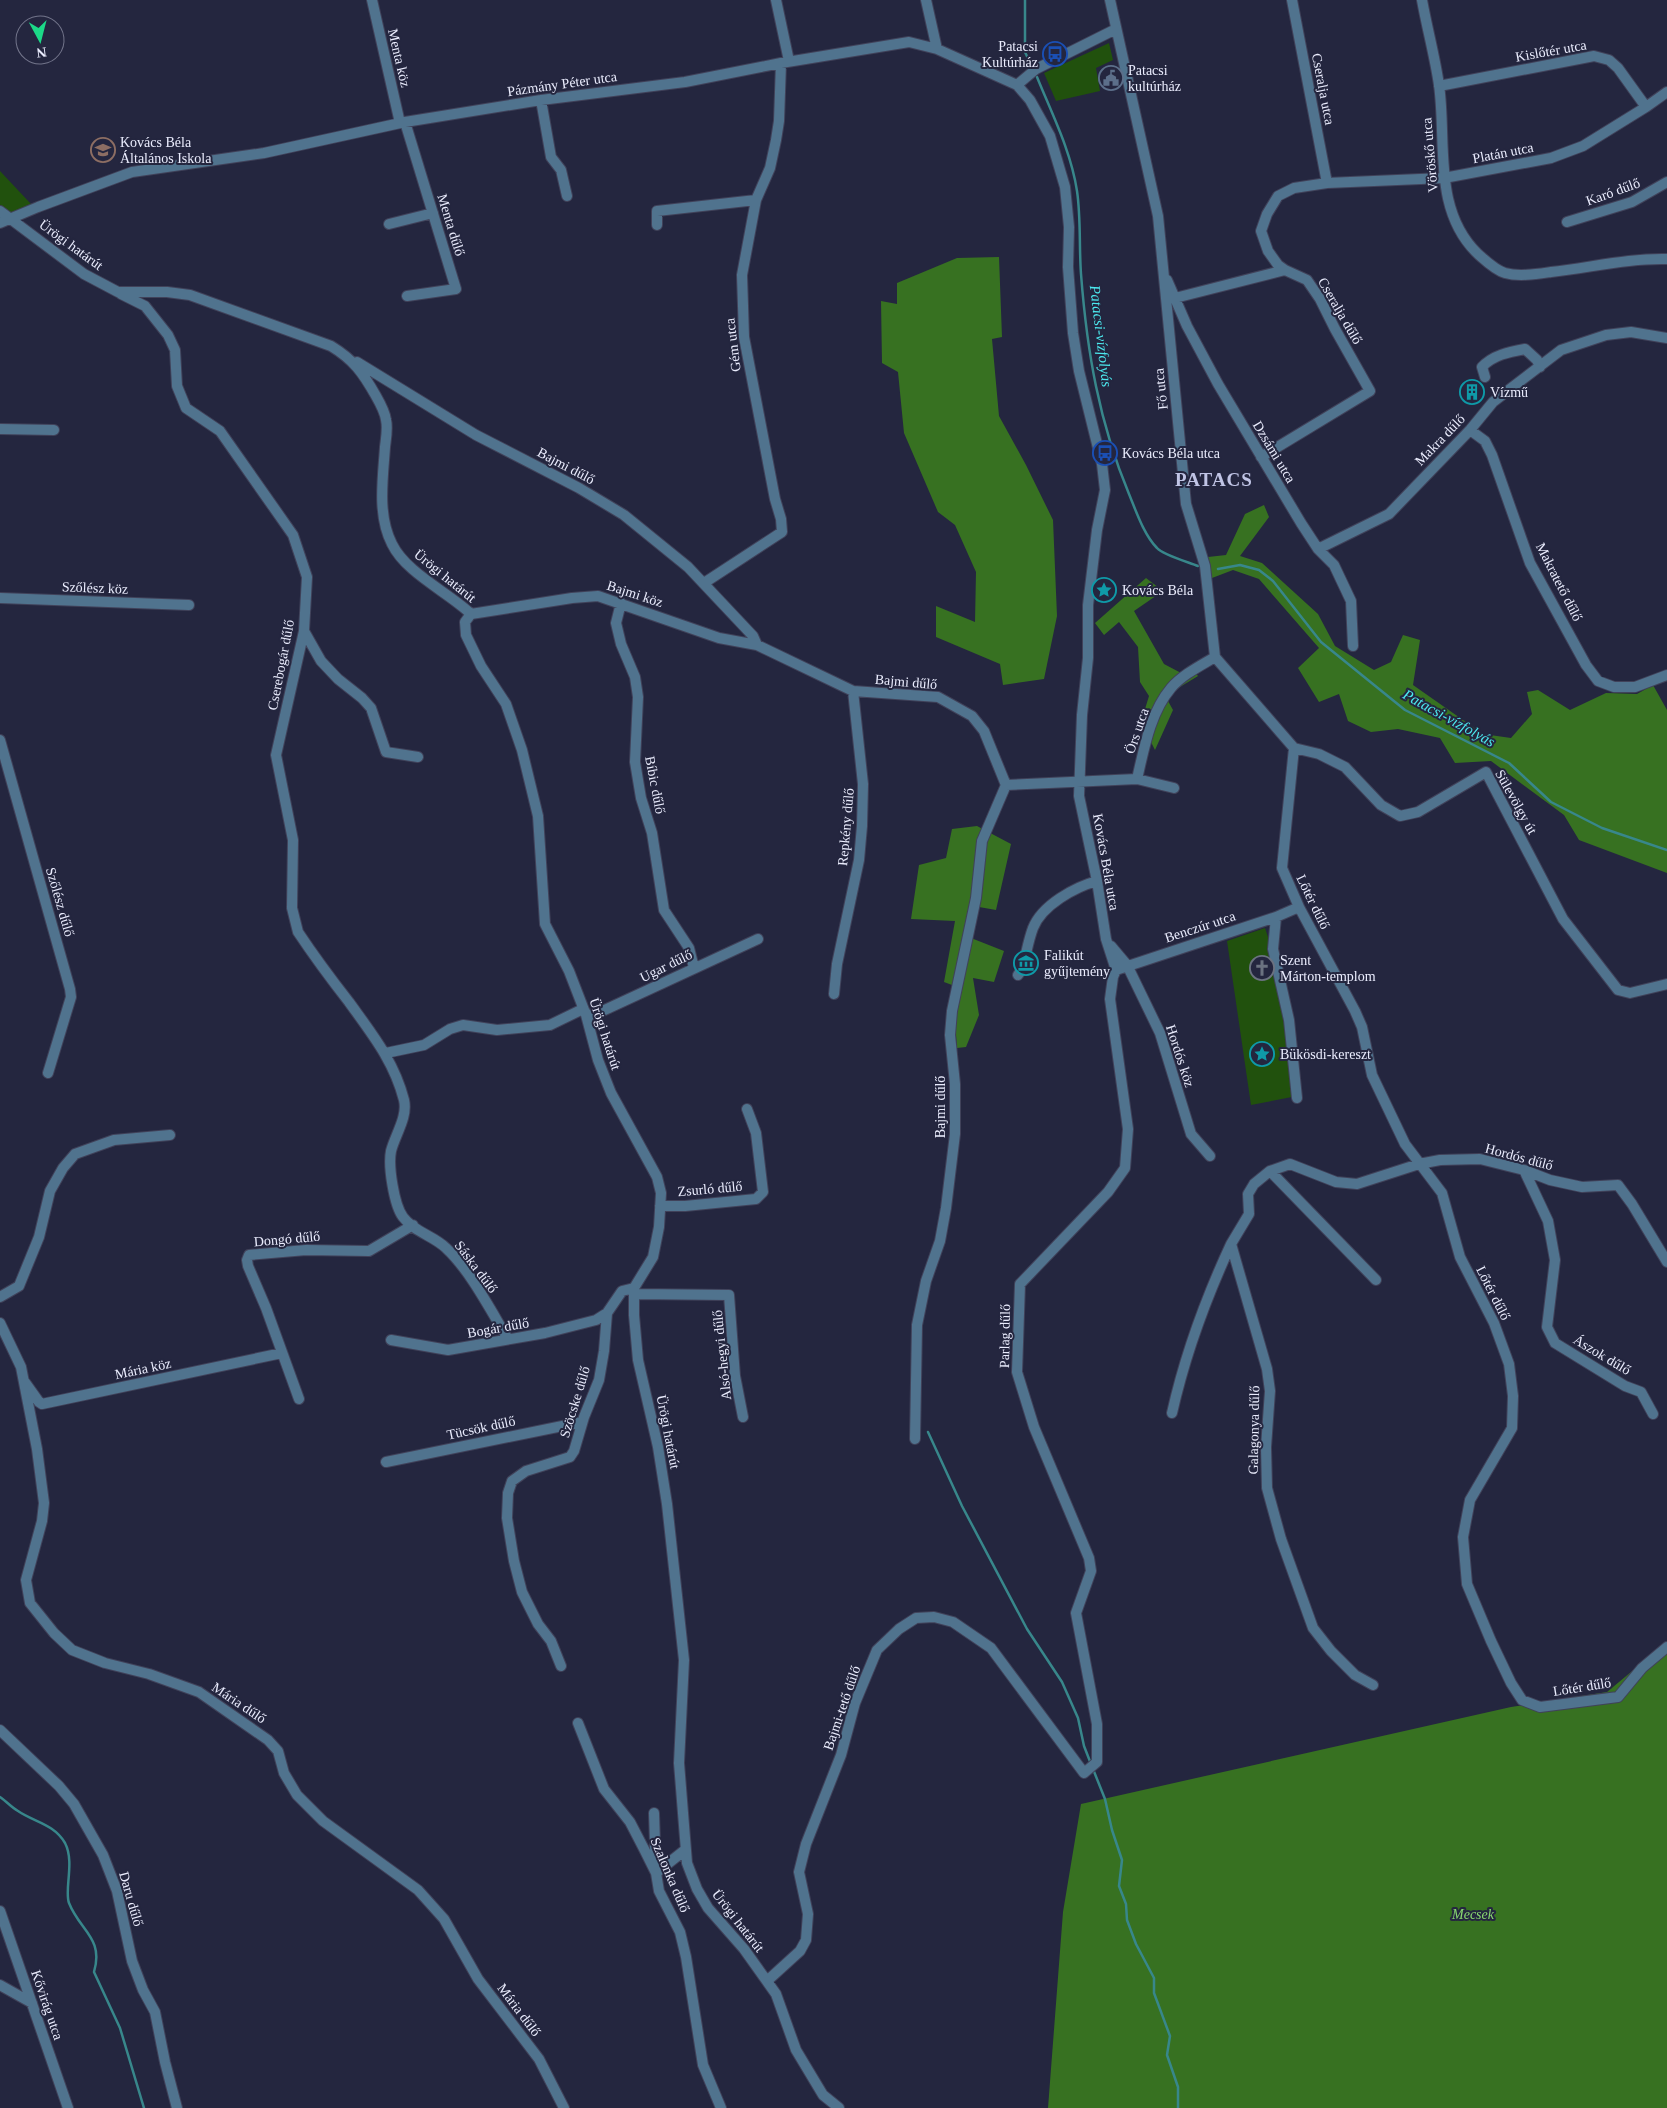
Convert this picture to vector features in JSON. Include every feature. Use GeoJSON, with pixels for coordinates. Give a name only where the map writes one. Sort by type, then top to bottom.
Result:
{"type":"FeatureCollection","features":[{"type":"Feature","properties":{"kind":"street","name":"Menta köz"},"geometry":{"type":"LineString","coordinates":[[372,0],[402,122]]}},
{"type":"Feature","properties":{"kind":"street","name":"Gém utca"},"geometry":{"type":"LineString","coordinates":[[704,583],[782,532],[781,519],[775,499],[744,337],[742,275],[756,200],[770,168],[779,121],[785,62],[776,0]]}},
{"type":"Feature","properties":{"kind":"street"},"geometry":{"type":"LineString","coordinates":[[926,0],[937,49]]}},
{"type":"Feature","properties":{"kind":"street","name":"Fő utca"},"geometry":{"type":"LineString","coordinates":[[1110,0],[1158,216],[1186,504],[1205,566],[1215,657]]}},
{"type":"Feature","properties":{"kind":"street","name":"Cseralja utca"},"geometry":{"type":"LineString","coordinates":[[1292,0],[1327,182]]}},
{"type":"Feature","properties":{"kind":"street","name":"Vöröskő utca"},"geometry":{"type":"LineString","coordinates":[[1422,0],[1439,86],[1444,178],[1456,225],[1474,251],[1489,265],[1506,274],[1532,274],[1597,267],[1624,261],[1667,259]]}},
{"type":"Feature","properties":{"kind":"street"},"geometry":{"type":"LineString","coordinates":[[1016,85],[1036,69],[1116,29]]}},
{"type":"Feature","properties":{"kind":"street","name":"Pázmány Péter utca"},"geometry":{"type":"LineString","coordinates":[[0,223],[132,172],[264,153],[402,122],[541,100],[685,82],[785,62],[909,42],[937,49],[1016,85]]}},
{"type":"Feature","properties":{"kind":"street","name":"Kislőtér utca"},"geometry":{"type":"LineString","coordinates":[[1439,86],[1594,56],[1609,60],[1618,68],[1646,107]]}},
{"type":"Feature","properties":{"kind":"street","name":"Kovács Béla utca"},"geometry":{"type":"LineString","coordinates":[[1016,85],[1030,100],[1050,136],[1065,187],[1069,227],[1068,267],[1074,334],[1079,371],[1102,464],[1105,490],[1097,530],[1088,604],[1088,658],[1082,715],[1080,796],[1114,973]]}},
{"type":"Feature","properties":{"kind":"street","name":"Platán utca"},"geometry":{"type":"LineString","coordinates":[[1327,182],[1444,178],[1559,155],[1582,146],[1667,92]]}},
{"type":"Feature","properties":{"kind":"street"},"geometry":{"type":"LineString","coordinates":[[541,100],[551,157],[561,170],[567,196]]}},
{"type":"Feature","properties":{"kind":"street","name":"Menta dűlő"},"geometry":{"type":"LineString","coordinates":[[402,122],[456,289],[407,296]]}},
{"type":"Feature","properties":{"kind":"street","name":"Cseralja dűlő"},"geometry":{"type":"LineString","coordinates":[[1261,457],[1370,391],[1316,292],[1307,280],[1278,265],[1268,251],[1261,231],[1267,214],[1278,196],[1294,188],[1327,182]]}},
{"type":"Feature","properties":{"kind":"street","name":"Karó dűlő"},"geometry":{"type":"LineString","coordinates":[[1567,222],[1632,202],[1648,195],[1667,182]]}},
{"type":"Feature","properties":{"kind":"street"},"geometry":{"type":"LineString","coordinates":[[657,226],[657,211],[756,200]]}},
{"type":"Feature","properties":{"kind":"street","name":"Ürögi határút"},"geometry":{"type":"LineString","coordinates":[[0,211],[84,274],[118,292],[167,292],[190,296],[331,346],[346,356],[362,371],[381,404],[386,420],[382,486],[385,526],[392,544],[401,558],[471,614],[465,622],[466,635],[481,666],[506,704],[522,750],[538,816],[545,924],[569,970],[585,1012],[598,1060],[611,1094],[657,1177],[661,1193],[659,1227],[653,1257],[634,1291],[634,1315],[638,1360],[658,1447],[667,1504],[684,1660],[679,1762],[687,1863],[697,1890],[708,1908],[744,1949],[776,1994],[796,2050],[824,2095],[839,2108]]}},
{"type":"Feature","properties":{"kind":"street"},"geometry":{"type":"LineString","coordinates":[[389,224],[433,213]]}},
{"type":"Feature","properties":{"kind":"street","name":"Dzsámi utca"},"geometry":{"type":"LineString","coordinates":[[1163,270],[1187,326],[1218,384],[1318,549],[1334,565],[1351,602],[1353,646]]}},
{"type":"Feature","properties":{"kind":"street"},"geometry":{"type":"LineString","coordinates":[[1175,298],[1285,270]]}},
{"type":"Feature","properties":{"kind":"street","name":"Cserebogár dűlő"},"geometry":{"type":"LineString","coordinates":[[118,292],[145,306],[168,336],[176,350],[177,386],[186,408],[220,431],[293,536],[307,577],[304,631],[276,755],[293,840],[292,908],[298,932],[386,1053]]}},
{"type":"Feature","properties":{"kind":"street","name":"Makra dűlő"},"geometry":{"type":"LineString","coordinates":[[1318,549],[1389,514],[1470,430],[1493,402],[1562,350],[1606,335],[1632,332],[1667,338]]}},
{"type":"Feature","properties":{"kind":"street"},"geometry":{"type":"LineString","coordinates":[[1485,377],[1482,367],[1490,359],[1517,350],[1525,349],[1538,360],[1540,367]]}},
{"type":"Feature","properties":{"kind":"street","name":"Bajmi dűlő"},"geometry":{"type":"LineString","coordinates":[[346,356],[476,435],[579,488],[624,515],[704,583],[753,636],[757,645],[853,691],[938,697],[972,716],[984,731],[1006,785],[982,841],[976,898],[952,1011],[950,1035],[955,1084],[955,1134],[940,1241],[926,1282],[917,1325],[915,1440]]}},
{"type":"Feature","properties":{"kind":"street"},"geometry":{"type":"LineString","coordinates":[[0,429],[54,430]]}},
{"type":"Feature","properties":{"kind":"street","name":"Makratető dűlő"},"geometry":{"type":"LineString","coordinates":[[1470,430],[1485,442],[1492,455],[1530,563],[1586,665],[1598,681],[1614,687],[1635,688],[1667,675]]}},
{"type":"Feature","properties":{"kind":"street","name":"Bajmi köz"},"geometry":{"type":"LineString","coordinates":[[471,614],[572,598],[598,596],[719,638],[757,645]]}},
{"type":"Feature","properties":{"kind":"street","name":"Szőlész köz"},"geometry":{"type":"LineString","coordinates":[[0,598],[189,605]]}},
{"type":"Feature","properties":{"kind":"street","name":"Bíbic dűlő"},"geometry":{"type":"LineString","coordinates":[[621,603],[616,623],[620,644],[635,677],[638,697],[635,762],[641,798],[652,833],[664,910],[689,948],[694,968]]}},
{"type":"Feature","properties":{"kind":"street"},"geometry":{"type":"LineString","coordinates":[[304,631],[321,661],[371,708],[386,752],[418,757]]}},
{"type":"Feature","properties":{"kind":"street"},"geometry":{"type":"LineString","coordinates":[[1215,657],[1294,748]]}},
{"type":"Feature","properties":{"kind":"street","name":"Örs utca"},"geometry":{"type":"LineString","coordinates":[[1136,779],[1156,712],[1171,688],[1186,674],[1215,657]]}},
{"type":"Feature","properties":{"kind":"street","name":"Repkény dűlő"},"geometry":{"type":"LineString","coordinates":[[834,994],[837,964],[859,860],[862,826],[863,784],[853,691]]}},
{"type":"Feature","properties":{"kind":"street","name":"Szőlész dűlő"},"geometry":{"type":"LineString","coordinates":[[0,740],[70,989],[71,997],[48,1073]]}},
{"type":"Feature","properties":{"kind":"street","name":"Lőtér dűlő"},"geometry":{"type":"LineString","coordinates":[[1294,748],[1282,868],[1299,907],[1356,1011],[1362,1027],[1372,1075],[1405,1144],[1442,1193],[1460,1258],[1494,1323],[1509,1364],[1513,1396],[1512,1428],[1470,1500],[1463,1537],[1467,1584],[1511,1682],[1522,1700],[1540,1707],[1618,1697],[1642,1668],[1667,1647]]}},
{"type":"Feature","properties":{"kind":"street","name":"Sülevölgy út"},"geometry":{"type":"LineString","coordinates":[[1294,748],[1319,754],[1345,768],[1381,804],[1400,816],[1418,812],[1486,772],[1563,918],[1618,990],[1630,993],[1667,984]]}},
{"type":"Feature","properties":{"kind":"street"},"geometry":{"type":"LineString","coordinates":[[1006,785],[1136,779],[1174,788]]}},
{"type":"Feature","properties":{"kind":"street"},"geometry":{"type":"LineString","coordinates":[[1018,975],[1022,969],[1034,926],[1047,910],[1060,898],[1082,885],[1097,881]]}},
{"type":"Feature","properties":{"kind":"street","name":"Benczúr utca"},"geometry":{"type":"LineString","coordinates":[[1114,973],[1126,965],[1276,917],[1299,907]]}},
{"type":"Feature","properties":{"kind":"street"},"geometry":{"type":"LineString","coordinates":[[1276,917],[1272,949],[1289,1020],[1297,1098]]}},
{"type":"Feature","properties":{"kind":"street","name":"Ugar dűlő"},"geometry":{"type":"LineString","coordinates":[[386,1053],[424,1045],[450,1029],[463,1024],[497,1030],[550,1025],[585,1012],[596,1014],[758,939]]}},
{"type":"Feature","properties":{"kind":"street","name":"Hordós köz"},"geometry":{"type":"LineString","coordinates":[[1106,939],[1126,965],[1160,1033],[1191,1134],[1210,1156]]}},
{"type":"Feature","properties":{"kind":"street","name":"Parlag dűlő"},"geometry":{"type":"LineString","coordinates":[[1084,1773],[1097,1762],[1097,1724],[1076,1614],[1091,1571],[1090,1558],[1034,1427],[1017,1372],[1018,1326],[1020,1284],[1108,1192],[1125,1168],[1128,1130],[1110,999],[1114,973]]}},
{"type":"Feature","properties":{"kind":"street","name":"Sáska dűlő"},"geometry":{"type":"LineString","coordinates":[[386,1053],[405,1103],[404,1113],[391,1153],[395,1196],[403,1217],[446,1247],[460,1263],[508,1339]]}},
{"type":"Feature","properties":{"kind":"street","name":"Zsurló dűlő"},"geometry":{"type":"LineString","coordinates":[[660,1206],[685,1206],[756,1199],[763,1192],[756,1133],[747,1109]]}},
{"type":"Feature","properties":{"kind":"street"},"geometry":{"type":"LineString","coordinates":[[0,1297],[19,1286],[40,1237],[50,1192],[62,1168],[75,1154],[114,1140],[170,1135]]}},
{"type":"Feature","properties":{"kind":"street","name":"Hordós dűlő"},"geometry":{"type":"LineString","coordinates":[[1230,1244],[1249,1214],[1248,1194],[1254,1184],[1270,1171],[1290,1164],[1336,1182],[1357,1184],[1419,1164],[1440,1160],[1480,1159],[1524,1170],[1550,1180],[1582,1187],[1618,1185],[1632,1204],[1667,1262]]}},
{"type":"Feature","properties":{"kind":"street","name":"Ászok dűlő"},"geometry":{"type":"LineString","coordinates":[[1524,1170],[1548,1221],[1555,1260],[1547,1327],[1555,1343],[1625,1386],[1641,1392],[1653,1414]]}},
{"type":"Feature","properties":{"kind":"street"},"geometry":{"type":"LineString","coordinates":[[1270,1171],[1376,1280]]}},
{"type":"Feature","properties":{"kind":"street","name":"Dongó dűlő"},"geometry":{"type":"LineString","coordinates":[[299,1399],[248,1266],[247,1260],[249,1255],[306,1250],[369,1252],[412,1225]]}},
{"type":"Feature","properties":{"kind":"street"},"geometry":{"type":"LineString","coordinates":[[1172,1413],[1179,1381],[1212,1285],[1230,1244]]}},
{"type":"Feature","properties":{"kind":"street","name":"Galagonya dűlő"},"geometry":{"type":"LineString","coordinates":[[1230,1244],[1267,1369],[1270,1391],[1266,1439],[1267,1488],[1281,1540],[1313,1628],[1355,1675],[1373,1685]]}},
{"type":"Feature","properties":{"kind":"street","name":"Szöcske dűlő"},"geometry":{"type":"LineString","coordinates":[[561,1666],[552,1641],[538,1624],[522,1592],[514,1561],[507,1518],[508,1493],[512,1481],[526,1471],[570,1457],[574,1451],[582,1422],[598,1380],[604,1351],[607,1313],[622,1291],[634,1291]]}},
{"type":"Feature","properties":{"kind":"street","name":"Alsó-hegyi dűlő"},"geometry":{"type":"LineString","coordinates":[[634,1291],[729,1294],[735,1376],[743,1417]]}},
{"type":"Feature","properties":{"kind":"street","name":"Bogár dűlő"},"geometry":{"type":"LineString","coordinates":[[391,1340],[448,1350],[525,1337],[575,1326],[596,1320],[607,1313]]}},
{"type":"Feature","properties":{"kind":"street","name":"Mária dűlő"},"geometry":{"type":"LineString","coordinates":[[0,1323],[21,1367],[37,1449],[44,1503],[42,1522],[26,1580],[30,1603],[72,1650],[105,1663],[149,1674],[199,1692],[268,1740],[278,1751],[284,1773],[297,1795],[323,1821],[418,1890],[444,1919],[478,1980],[539,2060],[564,2108]]}},
{"type":"Feature","properties":{"kind":"street","name":"Mária köz"},"geometry":{"type":"LineString","coordinates":[[22,1378],[42,1404],[282,1353]]}},
{"type":"Feature","properties":{"kind":"street","name":"Tücsök dűlő"},"geometry":{"type":"LineString","coordinates":[[386,1462],[582,1422]]}},
{"type":"Feature","properties":{"kind":"street","name":"Bajmi-tető dűlő"},"geometry":{"type":"LineString","coordinates":[[767,1981],[800,1952],[806,1940],[808,1914],[799,1872],[806,1844],[841,1755],[855,1703],[874,1657],[877,1650],[898,1629],[916,1618],[934,1617],[953,1622],[991,1648],[1084,1773]]}},
{"type":"Feature","properties":{"kind":"street","name":"Szalonka dűlő"},"geometry":{"type":"LineString","coordinates":[[578,1723],[604,1789],[630,1822],[656,1873],[659,1891],[680,1932],[686,1957],[703,2065],[722,2108]]}},
{"type":"Feature","properties":{"kind":"street","name":"Daru dűlő"},"geometry":{"type":"LineString","coordinates":[[0,1730],[59,1786],[74,1804],[103,1855],[117,1890],[132,1961],[143,1990],[155,2012],[165,2062],[178,2108]]}},
{"type":"Feature","properties":{"kind":"street"},"geometry":{"type":"LineString","coordinates":[[654,1813],[656,1873]]}},
{"type":"Feature","properties":{"kind":"street"},"geometry":{"type":"LineString","coordinates":[[656,1873],[686,1850]]}},
{"type":"Feature","properties":{"kind":"street","name":"Kővirág utca"},"geometry":{"type":"LineString","coordinates":[[0,1911],[68,2108]]}},
{"type":"Feature","properties":{"kind":"street"},"geometry":{"type":"LineString","coordinates":[[0,1985],[32,2003]]}},
{"type":"Feature","properties":{"kind":"green space"},"geometry":{"type":"Polygon","coordinates":[[[1109,43],[1113,60],[1096,68],[1100,91],[1056,101],[1044,73],[1109,43]]]}},
{"type":"Feature","properties":{"kind":"green space"},"geometry":{"type":"Polygon","coordinates":[[[0,171],[31,204],[9,217],[0,210],[0,171]]]}},
{"type":"Feature","properties":{"kind":"green space"},"geometry":{"type":"Polygon","coordinates":[[[999,257],[1002,337],[992,339],[999,416],[1053,520],[1057,616],[1044,679],[1003,685],[1000,664],[936,637],[936,606],[975,622],[976,572],[955,525],[938,512],[904,433],[898,372],[882,363],[881,301],[897,304],[897,283],[957,258],[999,257]]]}},
{"type":"Feature","properties":{"kind":"green space"},"geometry":{"type":"Polygon","coordinates":[[[1264,505],[1269,517],[1240,556],[1262,563],[1318,614],[1335,646],[1374,670],[1391,662],[1403,635],[1420,640],[1413,685],[1483,734],[1511,738],[1532,714],[1527,692],[1538,690],[1570,710],[1606,693],[1637,694],[1653,685],[1667,710],[1667,873],[1579,840],[1564,815],[1491,761],[1455,763],[1440,738],[1398,729],[1371,732],[1348,721],[1339,694],[1319,702],[1298,668],[1319,648],[1259,579],[1233,570],[1212,578],[1208,557],[1226,555],[1245,514],[1264,505]]]}},
{"type":"Feature","properties":{"kind":"green space"},"geometry":{"type":"Polygon","coordinates":[[[1146,578],[1163,591],[1134,611],[1164,664],[1183,674],[1191,668],[1198,676],[1175,690],[1168,701],[1173,710],[1155,750],[1141,722],[1149,696],[1140,682],[1138,647],[1119,622],[1104,635],[1095,623],[1146,578]]]}},
{"type":"Feature","properties":{"kind":"green space"},"geometry":{"type":"Polygon","coordinates":[[[977,826],[1011,844],[996,910],[979,907],[971,938],[1004,951],[994,982],[973,978],[979,1015],[966,1047],[957,1048],[952,985],[944,982],[955,921],[911,919],[919,865],[946,858],[952,829],[977,826]]]}},
{"type":"Feature","properties":{"kind":"green space"},"geometry":{"type":"Polygon","coordinates":[[[1265,928],[1282,979],[1297,1096],[1251,1105],[1227,941],[1265,928]]]}},
{"type":"Feature","properties":{"kind":"green space","name":"Mecsek"},"geometry":{"type":"Polygon","coordinates":[[[1667,1642],[1667,2108],[1048,2108],[1063,1912],[1081,1804],[1511,1707],[1607,1692],[1667,1642]]]}},
{"type":"Feature","properties":{"kind":"waterway","name":"Patacsi-vízfolyás"},"geometry":{"type":"LineString","coordinates":[[1025,0],[1025,52],[1031,65]]}},
{"type":"Feature","properties":{"kind":"waterway","name":"Patacsi-vízfolyás"},"geometry":{"type":"LineString","coordinates":[[1037,77],[1060,133],[1074,176],[1078,201],[1081,274],[1087,331],[1096,386],[1110,440],[1144,530],[1152,543],[1160,551],[1198,566]]}},
{"type":"Feature","properties":{"kind":"waterway","name":"Patacsi-vízfolyás"},"geometry":{"type":"LineString","coordinates":[[1218,569],[1240,565],[1259,570],[1273,581],[1321,642],[1405,710],[1509,763],[1551,802],[1602,828],[1667,850]]}},
{"type":"Feature","properties":{"kind":"waterway"},"geometry":{"type":"LineString","coordinates":[[928,1432],[962,1506],[1027,1629],[1062,1682],[1078,1718],[1084,1746],[1091,1764]]}},
{"type":"Feature","properties":{"kind":"waterway"},"geometry":{"type":"LineString","coordinates":[[1093,1769],[1105,1799],[1112,1830],[1122,1860],[1119,1886],[1126,1904],[1127,1920],[1136,1944],[1154,1978],[1154,1993],[1170,2036],[1167,2055],[1178,2087],[1178,2108]]}},
{"type":"Feature","properties":{"kind":"waterway"},"geometry":{"type":"LineString","coordinates":[[0,1797],[24,1815],[50,1827],[65,1843],[69,1859],[69,1903],[89,1935],[96,1951],[94,1972],[120,2028],[144,2108]]}},
{"type":"Feature","properties":{"kind":"place","name":"Patacsi Kultúrház"},"geometry":{"type":"Point","coordinates":[1055,54]}},
{"type":"Feature","properties":{"kind":"place","name":"Patacsi kultúrház"},"geometry":{"type":"Point","coordinates":[1111,78]}},
{"type":"Feature","properties":{"kind":"place","name":"Kovács Béla Általános Iskola"},"geometry":{"type":"Point","coordinates":[103,150]}},
{"type":"Feature","properties":{"kind":"place","name":"Vízmű"},"geometry":{"type":"Point","coordinates":[1472,392]}},
{"type":"Feature","properties":{"kind":"place","name":"Kovács Béla utca"},"geometry":{"type":"Point","coordinates":[1105,453]}},
{"type":"Feature","properties":{"kind":"place","name":"Kovács Béla"},"geometry":{"type":"Point","coordinates":[1104,590]}},
{"type":"Feature","properties":{"kind":"place","name":"Falikút gyűjtemény"},"geometry":{"type":"Point","coordinates":[1026,963]}},
{"type":"Feature","properties":{"kind":"place","name":"Szent Márton-templom"},"geometry":{"type":"Point","coordinates":[1262,968]}},
{"type":"Feature","properties":{"kind":"place","name":"Bükösdi-kereszt"},"geometry":{"type":"Point","coordinates":[1262,1054]}},
{"type":"Feature","properties":{"kind":"district","name":"PATACS"},"geometry":{"type":"Point","coordinates":[1214,479]}}]}
